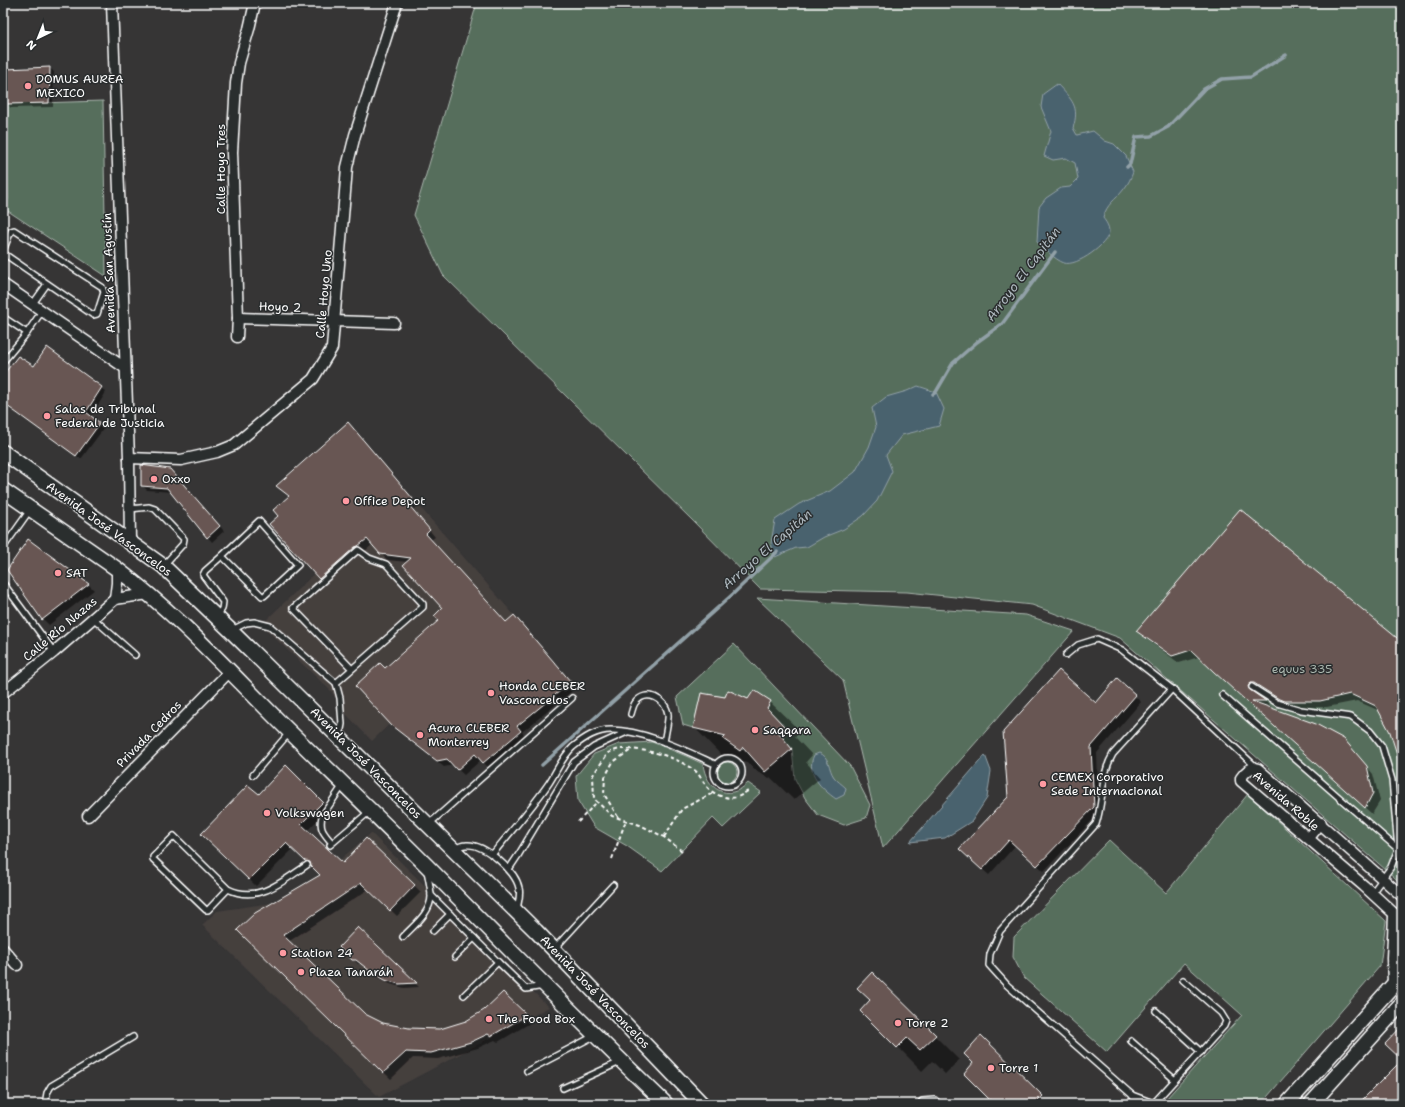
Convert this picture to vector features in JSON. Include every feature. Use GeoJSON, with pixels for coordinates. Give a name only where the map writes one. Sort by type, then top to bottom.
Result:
{"type":"FeatureCollection","features":[{"type":"Feature","properties":{"kind":"main road","name":"Avenida José Vasconcelos"},"geometry":{"type":"LineString","coordinates":[[3,452],[163,566],[517,912],[702,1104]]}},
{"type":"Feature","properties":{"kind":"main road"},"geometry":{"type":"LineString","coordinates":[[3,490],[117,569],[148,594],[230,671],[426,865],[621,1062],[666,1104]]}},
{"type":"Feature","properties":{"kind":"main road"},"geometry":{"type":"LineString","coordinates":[[1287,1104],[1399,979],[1394,958],[1399,919]]}},
{"type":"Feature","properties":{"kind":"main road"},"geometry":{"type":"LineString","coordinates":[[1311,1104],[1402,1004]]}},
{"type":"Feature","properties":{"kind":"street","name":"Avenida San Agustín"},"geometry":{"type":"LineString","coordinates":[[112,3],[129,458],[130,543]]}},
{"type":"Feature","properties":{"kind":"street","name":"Calle Hoyo Tres"},"geometry":{"type":"LineString","coordinates":[[237,337],[238,318],[232,152],[236,83],[239,63],[255,3]]}},
{"type":"Feature","properties":{"kind":"street","name":"Calle Hoyo Uno"},"geometry":{"type":"LineString","coordinates":[[129,458],[181,460],[217,452],[234,445],[313,379],[332,348],[347,167],[355,135],[397,3]]}},
{"type":"Feature","properties":{"kind":"street"},"geometry":{"type":"LineString","coordinates":[[3,284],[125,368]]}},
{"type":"Feature","properties":{"kind":"street","name":"Hoyo 2"},"geometry":{"type":"LineString","coordinates":[[238,318],[394,323]]}},
{"type":"Feature","properties":{"kind":"street","name":"Calle Río Nazas"},"geometry":{"type":"LineString","coordinates":[[115,599],[117,569]]}},
{"type":"Feature","properties":{"kind":"street","name":"Calle Río Nazas"},"geometry":{"type":"LineString","coordinates":[[3,693],[54,652],[115,599],[148,594]]}},
{"type":"Feature","properties":{"kind":"street","name":"Privada Cedros"},"geometry":{"type":"LineString","coordinates":[[88,816],[230,671]]}},
{"type":"Feature","properties":{"kind":"street","name":"Avenida Roble"},"geometry":{"type":"LineString","coordinates":[[1399,919],[1372,893],[1241,781],[1241,778],[1248,769],[1256,768],[1321,823],[1402,896]]}},
{"type":"Feature","properties":{"kind":"street"},"geometry":{"type":"LineString","coordinates":[[1309,838],[1321,823]]}},
{"type":"Feature","properties":{"kind":"street"},"geometry":{"type":"LineString","coordinates":[[3,949],[17,965]]}},
{"type":"Feature","properties":{"kind":"lane"},"geometry":{"type":"LineString","coordinates":[[14,230],[102,287],[104,292],[97,314],[93,315],[47,284],[3,252],[11,231],[14,230]]}},
{"type":"Feature","properties":{"kind":"lane"},"geometry":{"type":"LineString","coordinates":[[32,305],[47,284]]}},
{"type":"Feature","properties":{"kind":"lane"},"geometry":{"type":"LineString","coordinates":[[3,362],[27,333],[42,311]]}},
{"type":"Feature","properties":{"kind":"lane"},"geometry":{"type":"LineString","coordinates":[[3,317],[27,333]]}},
{"type":"Feature","properties":{"kind":"lane"},"geometry":{"type":"LineString","coordinates":[[130,509],[149,507],[155,510],[184,539],[184,543],[163,566]]}},
{"type":"Feature","properties":{"kind":"lane"},"geometry":{"type":"LineString","coordinates":[[3,548],[30,509]]}},
{"type":"Feature","properties":{"kind":"lane"},"geometry":{"type":"LineString","coordinates":[[216,617],[222,609],[223,602],[203,575],[205,572],[259,521],[298,565],[265,596],[263,596],[222,556]]}},
{"type":"Feature","properties":{"kind":"lane"},"geometry":{"type":"LineString","coordinates":[[336,683],[423,607],[423,604],[387,566],[369,558],[359,550],[293,608],[352,669]]}},
{"type":"Feature","properties":{"kind":"lane"},"geometry":{"type":"LineString","coordinates":[[3,583],[54,652]]}},
{"type":"Feature","properties":{"kind":"lane"},"geometry":{"type":"LineString","coordinates":[[93,618],[135,655]]}},
{"type":"Feature","properties":{"kind":"lane"},"geometry":{"type":"LineString","coordinates":[[230,630],[246,623],[254,622],[270,626],[336,683],[340,698],[342,724],[340,738]]}},
{"type":"Feature","properties":{"kind":"lane"},"geometry":{"type":"LineString","coordinates":[[1066,655],[1078,645],[1097,639],[1122,650],[1172,689],[1256,768]]}},
{"type":"Feature","properties":{"kind":"lane"},"geometry":{"type":"LineString","coordinates":[[1252,687],[1277,703],[1302,710],[1351,717],[1370,731],[1382,746],[1392,780],[1398,849],[1391,867],[1372,893]]}},
{"type":"Feature","properties":{"kind":"lane"},"geometry":{"type":"LineString","coordinates":[[1172,689],[1113,754],[1106,768],[1098,818],[1093,829],[1000,932],[990,954],[989,965],[1007,985],[1132,1094],[1155,1103],[1224,1026],[1226,1021],[1221,1013],[1183,980]]}},
{"type":"Feature","properties":{"kind":"lane"},"geometry":{"type":"LineString","coordinates":[[1222,695],[1398,849]]}},
{"type":"Feature","properties":{"kind":"lane"},"geometry":{"type":"LineString","coordinates":[[630,714],[636,702],[643,697],[652,696],[660,700],[668,713],[664,742]]}},
{"type":"Feature","properties":{"kind":"lane"},"geometry":{"type":"LineString","coordinates":[[428,824],[572,698]]}},
{"type":"Feature","properties":{"kind":"lane"},"geometry":{"type":"LineString","coordinates":[[492,855],[549,783],[572,748],[580,741],[597,733],[612,730],[628,732],[664,742],[715,764]]}},
{"type":"Feature","properties":{"kind":"lane"},"geometry":{"type":"LineString","coordinates":[[254,776],[290,732]]}},
{"type":"Feature","properties":{"kind":"lane"},"geometry":{"type":"LineString","coordinates":[[509,869],[520,854],[574,762],[582,754],[594,747],[628,732]]}},
{"type":"Feature","properties":{"kind":"lane"},"geometry":{"type":"LineString","coordinates":[[728,758],[737,761],[742,770],[740,780],[733,786],[729,787],[720,785],[714,778],[713,773],[715,764],[719,760],[728,758]]}},
{"type":"Feature","properties":{"kind":"lane"},"geometry":{"type":"LineString","coordinates":[[344,784],[322,816],[320,822],[321,830],[330,844],[370,811]]}},
{"type":"Feature","properties":{"kind":"lane"},"geometry":{"type":"LineString","coordinates":[[228,889],[208,910],[206,910],[153,859],[153,857],[174,836],[228,889],[236,893],[244,894],[256,894],[266,890],[281,883],[307,865]]}},
{"type":"Feature","properties":{"kind":"lane"},"geometry":{"type":"LineString","coordinates":[[453,849],[466,845],[478,847],[492,855],[509,869],[517,881],[520,891],[517,912]]}},
{"type":"Feature","properties":{"kind":"lane"},"geometry":{"type":"LineString","coordinates":[[403,937],[427,909],[431,895],[426,865]]}},
{"type":"Feature","properties":{"kind":"lane"},"geometry":{"type":"LineString","coordinates":[[554,949],[613,885]]}},
{"type":"Feature","properties":{"kind":"lane"},"geometry":{"type":"LineString","coordinates":[[431,895],[526,989],[545,986]]}},
{"type":"Feature","properties":{"kind":"lane"},"geometry":{"type":"LineString","coordinates":[[433,931],[450,914]]}},
{"type":"Feature","properties":{"kind":"lane"},"geometry":{"type":"LineString","coordinates":[[455,957],[474,938]]}},
{"type":"Feature","properties":{"kind":"lane"},"geometry":{"type":"LineString","coordinates":[[464,995],[498,962]]}},
{"type":"Feature","properties":{"kind":"lane"},"geometry":{"type":"LineString","coordinates":[[1156,1011],[1201,1052]]}},
{"type":"Feature","properties":{"kind":"lane"},"geometry":{"type":"LineString","coordinates":[[45,1104],[47,1093],[51,1086],[133,1036]]}},
{"type":"Feature","properties":{"kind":"lane"},"geometry":{"type":"LineString","coordinates":[[527,1071],[595,1036]]}},
{"type":"Feature","properties":{"kind":"lane"},"geometry":{"type":"LineString","coordinates":[[1131,1041],[1175,1080]]}},
{"type":"Feature","properties":{"kind":"lane"},"geometry":{"type":"LineString","coordinates":[[563,1088],[621,1062]]}},
{"type":"Feature","properties":{"kind":"lane"},"geometry":{"type":"LineString","coordinates":[[1132,1094],[1137,1104]]}},
{"type":"Feature","properties":{"kind":"lane"},"geometry":{"type":"LineString","coordinates":[[920,1104],[922,1102],[935,1100],[939,1104]]}},
{"type":"Feature","properties":{"kind":"path"},"geometry":{"type":"LineString","coordinates":[[682,851],[664,837],[640,825],[612,816],[594,799],[593,775],[608,753],[622,749],[642,750],[665,755],[691,767],[699,774],[713,793],[729,798],[740,796],[748,790]]}},
{"type":"Feature","properties":{"kind":"path"},"geometry":{"type":"LineString","coordinates":[[618,818],[604,794],[605,778],[613,762],[631,750]]}},
{"type":"Feature","properties":{"kind":"path"},"geometry":{"type":"LineString","coordinates":[[664,837],[682,809],[713,793]]}},
{"type":"Feature","properties":{"kind":"path"},"geometry":{"type":"LineString","coordinates":[[578,822],[598,802]]}},
{"type":"Feature","properties":{"kind":"path"},"geometry":{"type":"LineString","coordinates":[[612,859],[626,820]]}},
{"type":"Feature","properties":{"kind":"shaded area"},"geometry":{"type":"Polygon","coordinates":[[[413,499],[514,615],[411,703],[372,741],[345,713],[331,691],[261,625],[314,574],[320,580],[413,499]]]}},
{"type":"Feature","properties":{"kind":"shaded area"},"geometry":{"type":"Polygon","coordinates":[[[371,833],[549,1007],[379,1097],[202,925],[217,911],[272,903],[328,870],[371,833]]]}},
{"type":"Feature","properties":{"kind":"green space"},"geometry":{"type":"Polygon","coordinates":[[[477,3],[1402,3],[1402,884],[1120,638],[1032,605],[907,592],[760,589],[443,275],[414,215],[477,3]]]}},
{"type":"Feature","properties":{"kind":"green space"},"geometry":{"type":"Polygon","coordinates":[[[103,101],[106,276],[5,209],[8,199],[6,104],[103,101]]]}},
{"type":"Feature","properties":{"kind":"green space"},"geometry":{"type":"Polygon","coordinates":[[[757,598],[1026,615],[1074,631],[883,848],[843,680],[757,598]]]}},
{"type":"Feature","properties":{"kind":"green space"},"geometry":{"type":"Polygon","coordinates":[[[734,644],[850,766],[870,805],[866,818],[844,825],[818,815],[805,798],[795,779],[792,749],[779,733],[784,726],[767,708],[771,701],[748,699],[728,690],[725,697],[701,694],[693,728],[683,725],[677,697],[734,644]]]}},
{"type":"Feature","properties":{"kind":"green space"},"geometry":{"type":"Polygon","coordinates":[[[652,742],[703,764],[708,780],[719,790],[733,792],[748,783],[761,792],[723,828],[713,818],[662,871],[627,846],[594,827],[578,801],[576,776],[594,754],[619,744],[652,742]]]}},
{"type":"Feature","properties":{"kind":"green space"},"geometry":{"type":"Polygon","coordinates":[[[727,762],[734,765],[737,772],[734,779],[727,782],[720,779],[717,772],[720,765],[727,762]]]}},
{"type":"Feature","properties":{"kind":"green space"},"geometry":{"type":"Polygon","coordinates":[[[1248,794],[1386,921],[1380,966],[1261,1104],[1169,1104],[1165,1100],[1242,1015],[1184,963],[1107,1052],[1024,978],[1013,957],[1014,937],[1109,840],[1166,893],[1248,794]]]}},
{"type":"Feature","properties":{"kind":"water"},"geometry":{"type":"Polygon","coordinates":[[[1057,84],[1070,99],[1075,109],[1076,114],[1073,128],[1077,135],[1093,131],[1105,141],[1114,144],[1126,156],[1133,172],[1121,193],[1109,205],[1103,218],[1109,230],[1107,237],[1091,254],[1076,262],[1070,263],[1064,263],[1057,259],[1037,242],[1039,207],[1046,198],[1061,188],[1070,187],[1078,179],[1075,163],[1066,158],[1053,160],[1044,156],[1051,131],[1041,107],[1043,94],[1057,84]]]}},
{"type":"Feature","properties":{"kind":"water"},"geometry":{"type":"Polygon","coordinates":[[[918,386],[936,392],[944,409],[939,426],[902,435],[886,455],[892,471],[877,501],[863,516],[844,529],[824,537],[807,547],[796,548],[775,557],[771,543],[775,520],[799,504],[830,491],[855,472],[869,447],[876,427],[872,408],[886,397],[918,386]]]}},
{"type":"Feature","properties":{"kind":"water"},"geometry":{"type":"Polygon","coordinates":[[[819,753],[827,760],[834,777],[846,788],[844,795],[836,799],[825,791],[813,775],[812,762],[814,755],[819,753]]]}},
{"type":"Feature","properties":{"kind":"water"},"geometry":{"type":"Polygon","coordinates":[[[985,755],[991,771],[987,798],[972,821],[945,838],[910,842],[985,755]]]}},
{"type":"Feature","properties":{"kind":"building","name":"DOMUS AUREA MEXICO"},"geometry":{"type":"Polygon","coordinates":[[[50,67],[49,103],[6,104],[6,69],[50,67]]]}},
{"type":"Feature","properties":{"kind":"building"},"geometry":{"type":"Polygon","coordinates":[[[47,347],[102,387],[86,412],[100,423],[76,456],[3,403],[3,375],[18,356],[34,366],[47,347]]]}},
{"type":"Feature","properties":{"kind":"building"},"geometry":{"type":"Polygon","coordinates":[[[348,422],[413,499],[408,504],[430,530],[426,534],[506,622],[514,615],[571,682],[517,726],[521,731],[483,763],[475,754],[457,770],[447,759],[437,761],[392,726],[355,686],[380,663],[385,668],[439,620],[434,616],[442,608],[403,565],[411,558],[380,554],[367,539],[355,547],[319,579],[269,524],[278,516],[273,510],[289,496],[276,486],[348,422]]]}},
{"type":"Feature","properties":{"kind":"building"},"geometry":{"type":"Polygon","coordinates":[[[141,465],[170,469],[220,526],[207,538],[167,488],[141,486],[141,465]]]}},
{"type":"Feature","properties":{"kind":"building","name":"equus 335"},"geometry":{"type":"Polygon","coordinates":[[[1240,509],[1402,642],[1402,764],[1400,764],[1390,732],[1376,706],[1350,694],[1320,701],[1284,701],[1254,683],[1251,683],[1248,686],[1250,690],[1266,701],[1252,701],[1316,724],[1344,739],[1367,766],[1373,793],[1365,808],[1191,650],[1172,656],[1136,631],[1240,509]]]}},
{"type":"Feature","properties":{"kind":"building"},"geometry":{"type":"Polygon","coordinates":[[[28,539],[89,584],[42,620],[7,570],[28,539]]]}},
{"type":"Feature","properties":{"kind":"building"},"geometry":{"type":"Polygon","coordinates":[[[1059,670],[1096,703],[1117,678],[1136,695],[1091,747],[1094,807],[1037,866],[1009,840],[982,870],[959,849],[1008,797],[1003,732],[1059,670]]]}},
{"type":"Feature","properties":{"kind":"building","name":"Saqqara"},"geometry":{"type":"Polygon","coordinates":[[[728,690],[748,699],[754,690],[771,701],[767,708],[784,726],[779,733],[792,749],[765,772],[743,747],[740,751],[723,739],[726,736],[693,728],[701,693],[725,697],[728,690]]]}},
{"type":"Feature","properties":{"kind":"building"},"geometry":{"type":"Polygon","coordinates":[[[286,765],[323,802],[301,824],[343,863],[366,838],[415,885],[390,911],[361,883],[283,935],[365,1014],[383,1023],[409,1028],[440,1029],[466,1021],[484,1010],[503,992],[527,1015],[491,1036],[488,1034],[471,1042],[431,1053],[406,1052],[383,1073],[237,930],[255,913],[320,875],[311,866],[310,862],[305,861],[286,843],[249,880],[201,834],[248,785],[259,794],[286,765]]]}},
{"type":"Feature","properties":{"kind":"building"},"geometry":{"type":"Polygon","coordinates":[[[358,927],[417,983],[399,984],[385,980],[356,960],[352,960],[339,947],[358,927]]]}},
{"type":"Feature","properties":{"kind":"building","name":"Torre 2"},"geometry":{"type":"Polygon","coordinates":[[[872,972],[936,1035],[920,1050],[907,1038],[897,1048],[860,1011],[870,1000],[857,988],[872,972]]]}},
{"type":"Feature","properties":{"kind":"building"},"geometry":{"type":"Polygon","coordinates":[[[1402,1026],[1402,1060],[1385,1044],[1402,1026]]]}},
{"type":"Feature","properties":{"kind":"building","name":"Torre 1"},"geometry":{"type":"Polygon","coordinates":[[[981,1035],[1043,1096],[1035,1104],[994,1104],[964,1074],[973,1063],[964,1054],[981,1035]]]}},
{"type":"Feature","properties":{"kind":"building"},"geometry":{"type":"Polygon","coordinates":[[[1402,1060],[1402,1100],[1399,1104],[1358,1104],[1402,1060]]]}},
{"type":"Feature","properties":{"kind":"waterway","name":"Arroyo El Capitán"},"geometry":{"type":"LineString","coordinates":[[1127,167],[1130,164],[1136,137],[1151,136],[1168,127],[1204,89],[1222,79],[1251,77],[1286,55]]}},
{"type":"Feature","properties":{"kind":"waterway","name":"Arroyo El Capitán"},"geometry":{"type":"LineString","coordinates":[[933,394],[936,392],[953,363],[977,342],[1002,324],[1055,252]]}},
{"type":"Feature","properties":{"kind":"waterway","name":"Arroyo El Capitán"},"geometry":{"type":"LineString","coordinates":[[542,765],[733,594],[777,552]]}},
{"type":"Feature","properties":{"kind":"place","name":"DOMUS AUREA MEXICO"},"geometry":{"type":"Point","coordinates":[28,86]}},
{"type":"Feature","properties":{"kind":"place","name":"Salas de Tribunal Federal de Justicia"},"geometry":{"type":"Point","coordinates":[47,416]}},
{"type":"Feature","properties":{"kind":"place","name":"Oxxo"},"geometry":{"type":"Point","coordinates":[154,479]}},
{"type":"Feature","properties":{"kind":"place","name":"Office Depot"},"geometry":{"type":"Point","coordinates":[346,501]}},
{"type":"Feature","properties":{"kind":"place","name":"SAT"},"geometry":{"type":"Point","coordinates":[58,573]}},
{"type":"Feature","properties":{"kind":"place","name":"Honda CLEBER Vasconcelos"},"geometry":{"type":"Point","coordinates":[491,693]}},
{"type":"Feature","properties":{"kind":"place","name":"Saqqara"},"geometry":{"type":"Point","coordinates":[755,730]}},
{"type":"Feature","properties":{"kind":"place","name":"Acura CLEBER Monterrey"},"geometry":{"type":"Point","coordinates":[420,735]}},
{"type":"Feature","properties":{"kind":"place","name":"CEMEX Corporativo Sede Internacional"},"geometry":{"type":"Point","coordinates":[1043,784]}},
{"type":"Feature","properties":{"kind":"place","name":"Volkswagen"},"geometry":{"type":"Point","coordinates":[267,813]}},
{"type":"Feature","properties":{"kind":"place","name":"Station 24"},"geometry":{"type":"Point","coordinates":[283,953]}},
{"type":"Feature","properties":{"kind":"place","name":"Plaza Tanaráh"},"geometry":{"type":"Point","coordinates":[301,972]}},
{"type":"Feature","properties":{"kind":"place","name":"The Food Box"},"geometry":{"type":"Point","coordinates":[489,1019]}},
{"type":"Feature","properties":{"kind":"place","name":"Torre 2"},"geometry":{"type":"Point","coordinates":[898,1023]}},
{"type":"Feature","properties":{"kind":"place","name":"Torre 1"},"geometry":{"type":"Point","coordinates":[991,1068]}}]}
